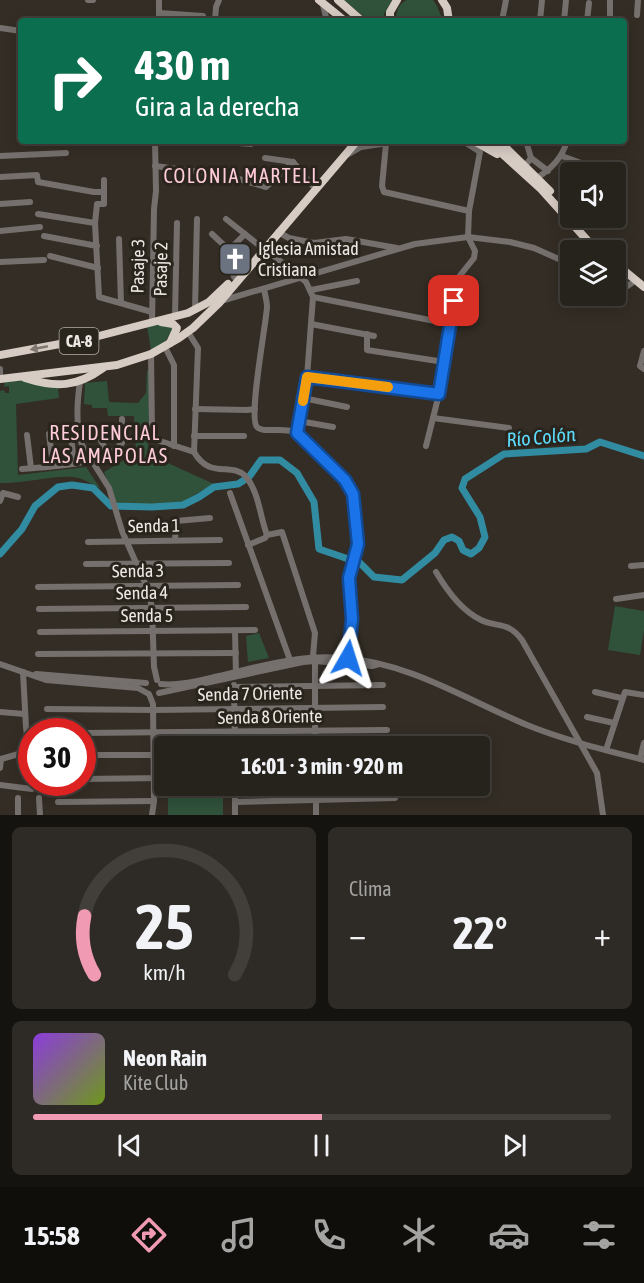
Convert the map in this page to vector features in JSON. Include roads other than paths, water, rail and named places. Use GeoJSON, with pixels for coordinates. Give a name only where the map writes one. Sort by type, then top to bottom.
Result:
{"type":"FeatureCollection","features":[{"type":"Feature","properties":{"kind":"highway"},"geometry":{"type":"LineString","coordinates":[[338,0],[359,18]]}},
{"type":"Feature","properties":{"kind":"highway"},"geometry":{"type":"LineString","coordinates":[[390,18],[390,12],[397,0]]}},
{"type":"Feature","properties":{"kind":"highway"},"geometry":{"type":"LineString","coordinates":[[444,0],[450,18]]}},
{"type":"Feature","properties":{"kind":"highway"},"geometry":{"type":"LineString","coordinates":[[320,2],[333,18]]}},
{"type":"Feature","properties":{"kind":"highway"},"geometry":{"type":"LineString","coordinates":[[320,2],[341,18]]}},
{"type":"Feature","properties":{"kind":"highway"},"geometry":{"type":"LineString","coordinates":[[473,144],[513,164]]}},
{"type":"Feature","properties":{"kind":"highway"},"geometry":{"type":"LineString","coordinates":[[491,144],[540,189],[587,240]]}},
{"type":"Feature","properties":{"kind":"highway"},"geometry":{"type":"LineString","coordinates":[[502,144],[560,202]]}},
{"type":"Feature","properties":{"kind":"highway","name":"CA-8"},"geometry":{"type":"LineString","coordinates":[[0,355],[87,339],[195,310],[214,297],[278,232],[342,159],[349,145]]}},
{"type":"Feature","properties":{"kind":"highway","name":"CA-8"},"geometry":{"type":"LineString","coordinates":[[0,379],[126,363],[151,354],[188,332],[220,302],[262,247],[349,145]]}},
{"type":"Feature","properties":{"kind":"highway"},"geometry":{"type":"LineString","coordinates":[[583,228],[594,240]]}},
{"type":"Feature","properties":{"kind":"highway"},"geometry":{"type":"LineString","coordinates":[[626,272],[644,287]]}},
{"type":"Feature","properties":{"kind":"highway"},"geometry":{"type":"LineString","coordinates":[[626,279],[644,292]]}},
{"type":"Feature","properties":{"kind":"highway"},"geometry":{"type":"LineString","coordinates":[[155,322],[170,323],[177,328],[166,346]]}},
{"type":"Feature","properties":{"kind":"highway"},"geometry":{"type":"LineString","coordinates":[[22,376],[48,384],[76,382],[105,367]]}},
{"type":"Feature","properties":{"kind":"street"},"geometry":{"type":"LineString","coordinates":[[88,0],[93,0]]}},
{"type":"Feature","properties":{"kind":"street"},"geometry":{"type":"LineString","coordinates":[[159,0],[159,18]]}},
{"type":"Feature","properties":{"kind":"street"},"geometry":{"type":"LineString","coordinates":[[216,18],[219,0]]}},
{"type":"Feature","properties":{"kind":"street"},"geometry":{"type":"LineString","coordinates":[[503,18],[506,0]]}},
{"type":"Feature","properties":{"kind":"street"},"geometry":{"type":"LineString","coordinates":[[540,18],[542,0]]}},
{"type":"Feature","properties":{"kind":"street"},"geometry":{"type":"LineString","coordinates":[[564,18],[566,0]]}},
{"type":"Feature","properties":{"kind":"street"},"geometry":{"type":"LineString","coordinates":[[610,0],[610,18]]}},
{"type":"Feature","properties":{"kind":"street"},"geometry":{"type":"LineString","coordinates":[[637,15],[638,0]]}},
{"type":"Feature","properties":{"kind":"street"},"geometry":{"type":"LineString","coordinates":[[320,2],[326,18]]}},
{"type":"Feature","properties":{"kind":"street"},"geometry":{"type":"LineString","coordinates":[[587,18],[589,3]]}},
{"type":"Feature","properties":{"kind":"street"},"geometry":{"type":"LineString","coordinates":[[159,13],[203,16]]}},
{"type":"Feature","properties":{"kind":"street"},"geometry":{"type":"LineString","coordinates":[[0,28],[18,31]]}},
{"type":"Feature","properties":{"kind":"street","name":"Pasaje 3"},"geometry":{"type":"LineString","coordinates":[[155,144],[156,191],[152,312],[155,322]]}},
{"type":"Feature","properties":{"kind":"street"},"geometry":{"type":"LineString","coordinates":[[342,159],[361,147],[386,144],[382,186],[384,192],[469,211]]}},
{"type":"Feature","properties":{"kind":"street"},"geometry":{"type":"LineString","coordinates":[[426,446],[439,394],[458,278],[474,258],[475,251],[468,237],[469,211],[480,152],[471,144]]}},
{"type":"Feature","properties":{"kind":"street"},"geometry":{"type":"LineString","coordinates":[[527,144],[531,158],[548,171]]}},
{"type":"Feature","properties":{"kind":"street"},"geometry":{"type":"LineString","coordinates":[[537,178],[548,171],[562,156],[566,144]]}},
{"type":"Feature","properties":{"kind":"street"},"geometry":{"type":"LineString","coordinates":[[0,156],[66,153]]}},
{"type":"Feature","properties":{"kind":"street"},"geometry":{"type":"LineString","coordinates":[[562,156],[578,162]]}},
{"type":"Feature","properties":{"kind":"street"},"geometry":{"type":"LineString","coordinates":[[265,158],[293,162],[313,186]]}},
{"type":"Feature","properties":{"kind":"street"},"geometry":{"type":"LineString","coordinates":[[525,166],[531,158]]}},
{"type":"Feature","properties":{"kind":"street"},"geometry":{"type":"LineString","coordinates":[[155,166],[240,178],[266,187],[293,162]]}},
{"type":"Feature","properties":{"kind":"street"},"geometry":{"type":"LineString","coordinates":[[0,177],[38,178],[94,192],[103,192]]}},
{"type":"Feature","properties":{"kind":"street"},"geometry":{"type":"LineString","coordinates":[[104,180],[104,204],[97,204],[95,223],[99,297],[152,312]]}},
{"type":"Feature","properties":{"kind":"street"},"geometry":{"type":"LineString","coordinates":[[0,204],[30,202]]}},
{"type":"Feature","properties":{"kind":"street"},"geometry":{"type":"LineString","coordinates":[[38,214],[95,223]]}},
{"type":"Feature","properties":{"kind":"street"},"geometry":{"type":"LineString","coordinates":[[195,310],[197,219]]}},
{"type":"Feature","properties":{"kind":"street"},"geometry":{"type":"LineString","coordinates":[[226,219],[302,278],[312,293],[307,377],[297,433]]}},
{"type":"Feature","properties":{"kind":"street","name":"Pasaje 2"},"geometry":{"type":"LineString","coordinates":[[175,316],[177,222]]}},
{"type":"Feature","properties":{"kind":"street"},"geometry":{"type":"LineString","coordinates":[[0,231],[40,227]]}},
{"type":"Feature","properties":{"kind":"street"},"geometry":{"type":"LineString","coordinates":[[278,232],[289,238],[314,243],[346,239],[400,248]]}},
{"type":"Feature","properties":{"kind":"street"},"geometry":{"type":"LineString","coordinates":[[212,234],[229,250],[234,277]]}},
{"type":"Feature","properties":{"kind":"street"},"geometry":{"type":"LineString","coordinates":[[229,250],[244,234]]}},
{"type":"Feature","properties":{"kind":"street"},"geometry":{"type":"LineString","coordinates":[[44,236],[97,246]]}},
{"type":"Feature","properties":{"kind":"street"},"geometry":{"type":"LineString","coordinates":[[220,302],[415,244],[468,237],[510,242],[534,248],[560,260]]}},
{"type":"Feature","properties":{"kind":"street"},"geometry":{"type":"LineString","coordinates":[[119,239],[121,303]]}},
{"type":"Feature","properties":{"kind":"street"},"geometry":{"type":"LineString","coordinates":[[0,262],[47,258],[98,268]]}},
{"type":"Feature","properties":{"kind":"street"},"geometry":{"type":"LineString","coordinates":[[312,293],[357,281]]}},
{"type":"Feature","properties":{"kind":"street"},"geometry":{"type":"LineString","coordinates":[[626,287],[632,284]]}},
{"type":"Feature","properties":{"kind":"street"},"geometry":{"type":"LineString","coordinates":[[264,289],[267,305],[255,423],[263,430],[290,429],[297,433],[345,480],[353,494],[358,544],[349,578],[352,619],[348,658]]}},
{"type":"Feature","properties":{"kind":"street"},"geometry":{"type":"LineString","coordinates":[[312,293],[450,324]]}},
{"type":"Feature","properties":{"kind":"street"},"geometry":{"type":"LineString","coordinates":[[311,324],[371,335],[367,350],[444,362]]}},
{"type":"Feature","properties":{"kind":"street"},"geometry":{"type":"LineString","coordinates":[[188,332],[198,348],[194,452]]}},
{"type":"Feature","properties":{"kind":"street"},"geometry":{"type":"LineString","coordinates":[[166,346],[174,365],[174,446]]}},
{"type":"Feature","properties":{"kind":"street"},"geometry":{"type":"LineString","coordinates":[[644,351],[640,366],[644,369]]}},
{"type":"Feature","properties":{"kind":"street"},"geometry":{"type":"LineString","coordinates":[[151,354],[152,433],[160,441],[194,452],[204,465],[245,476],[256,496],[267,535]]}},
{"type":"Feature","properties":{"kind":"street"},"geometry":{"type":"LineString","coordinates":[[0,369],[0,379]]}},
{"type":"Feature","properties":{"kind":"street"},"geometry":{"type":"LineString","coordinates":[[307,377],[439,394]]}},
{"type":"Feature","properties":{"kind":"street"},"geometry":{"type":"LineString","coordinates":[[76,382],[79,437],[112,496],[136,564],[147,585],[152,608],[154,667],[159,682],[153,707]]}},
{"type":"Feature","properties":{"kind":"street"},"geometry":{"type":"LineString","coordinates":[[303,398],[347,407]]}},
{"type":"Feature","properties":{"kind":"street"},"geometry":{"type":"LineString","coordinates":[[195,409],[255,409]]}},
{"type":"Feature","properties":{"kind":"street"},"geometry":{"type":"LineString","coordinates":[[433,418],[509,428]]}},
{"type":"Feature","properties":{"kind":"street"},"geometry":{"type":"LineString","coordinates":[[22,469],[93,461],[108,454],[122,443],[122,419]]}},
{"type":"Feature","properties":{"kind":"street"},"geometry":{"type":"LineString","coordinates":[[300,421],[333,427]]}},
{"type":"Feature","properties":{"kind":"street"},"geometry":{"type":"LineString","coordinates":[[97,433],[108,454]]}},
{"type":"Feature","properties":{"kind":"street"},"geometry":{"type":"LineString","coordinates":[[49,434],[53,465]]}},
{"type":"Feature","properties":{"kind":"street"},"geometry":{"type":"LineString","coordinates":[[27,435],[31,468]]}},
{"type":"Feature","properties":{"kind":"street"},"geometry":{"type":"LineString","coordinates":[[194,436],[244,436]]}},
{"type":"Feature","properties":{"kind":"street"},"geometry":{"type":"LineString","coordinates":[[71,437],[74,463]]}},
{"type":"Feature","properties":{"kind":"street"},"geometry":{"type":"LineString","coordinates":[[0,501],[3,493],[18,497]]}},
{"type":"Feature","properties":{"kind":"street"},"geometry":{"type":"LineString","coordinates":[[230,493],[290,660]]}},
{"type":"Feature","properties":{"kind":"street"},"geometry":{"type":"LineString","coordinates":[[175,540],[176,521],[210,518]]}},
{"type":"Feature","properties":{"kind":"street"},"geometry":{"type":"LineString","coordinates":[[248,544],[261,540],[267,535],[282,532],[315,633],[315,736]]}},
{"type":"Feature","properties":{"kind":"street","name":"Senda 1"},"geometry":{"type":"LineString","coordinates":[[88,542],[220,540]]}},
{"type":"Feature","properties":{"kind":"street"},"geometry":{"type":"LineString","coordinates":[[86,564],[229,563]]}},
{"type":"Feature","properties":{"kind":"street"},"geometry":{"type":"LineString","coordinates":[[631,566],[644,565]]}},
{"type":"Feature","properties":{"kind":"street"},"geometry":{"type":"LineString","coordinates":[[436,572],[450,593],[471,615],[484,621],[510,627],[517,633],[597,773],[603,815]]}},
{"type":"Feature","properties":{"kind":"street","name":"Senda 3"},"geometry":{"type":"LineString","coordinates":[[38,587],[238,585]]}},
{"type":"Feature","properties":{"kind":"street"},"geometry":{"type":"LineString","coordinates":[[616,599],[644,595]]}},
{"type":"Feature","properties":{"kind":"street","name":"Senda 4"},"geometry":{"type":"LineString","coordinates":[[39,609],[246,607]]}},
{"type":"Feature","properties":{"kind":"street","name":"Senda 5"},"geometry":{"type":"LineString","coordinates":[[40,632],[255,630]]}},
{"type":"Feature","properties":{"kind":"street"},"geometry":{"type":"LineString","coordinates":[[235,631],[235,736]]}},
{"type":"Feature","properties":{"kind":"street"},"geometry":{"type":"LineString","coordinates":[[38,654],[236,653]]}},
{"type":"Feature","properties":{"kind":"street"},"geometry":{"type":"LineString","coordinates":[[0,664],[32,674],[175,684],[236,675],[290,660],[348,658],[382,663],[413,673],[529,726],[581,743],[642,760],[644,743]]}},
{"type":"Feature","properties":{"kind":"street"},"geometry":{"type":"LineString","coordinates":[[32,674],[46,680],[141,688],[148,693],[158,693],[314,659],[372,666],[382,663]]}},
{"type":"Feature","properties":{"kind":"street"},"geometry":{"type":"LineString","coordinates":[[154,667],[145,689],[153,707],[154,733]]}},
{"type":"Feature","properties":{"kind":"street"},"geometry":{"type":"LineString","coordinates":[[23,672],[25,718]]}},
{"type":"Feature","properties":{"kind":"street"},"geometry":{"type":"LineString","coordinates":[[234,687],[383,686]]}},
{"type":"Feature","properties":{"kind":"street"},"geometry":{"type":"LineString","coordinates":[[606,750],[621,698],[627,691],[644,695]]}},
{"type":"Feature","properties":{"kind":"street"},"geometry":{"type":"LineString","coordinates":[[596,692],[621,698]]}},
{"type":"Feature","properties":{"kind":"street","name":"Senda 7 Oriente"},"geometry":{"type":"LineString","coordinates":[[47,709],[383,707]]}},
{"type":"Feature","properties":{"kind":"street"},"geometry":{"type":"LineString","coordinates":[[0,712],[25,714]]}},
{"type":"Feature","properties":{"kind":"street"},"geometry":{"type":"LineString","coordinates":[[587,717],[614,723]]}},
{"type":"Feature","properties":{"kind":"street","name":"Senda 8 Oriente"},"geometry":{"type":"LineString","coordinates":[[96,733],[387,730]]}},
{"type":"Feature","properties":{"kind":"street"},"geometry":{"type":"LineString","coordinates":[[0,768],[1,759],[18,754]]}},
{"type":"Feature","properties":{"kind":"street"},"geometry":{"type":"LineString","coordinates":[[96,755],[154,754]]}},
{"type":"Feature","properties":{"kind":"street"},"geometry":{"type":"LineString","coordinates":[[96,779],[154,778]]}},
{"type":"Feature","properties":{"kind":"street"},"geometry":{"type":"LineString","coordinates":[[0,785],[18,784]]}},
{"type":"Feature","properties":{"kind":"street"},"geometry":{"type":"LineString","coordinates":[[154,796],[154,813]]}},
{"type":"Feature","properties":{"kind":"street"},"geometry":{"type":"LineString","coordinates":[[235,796],[235,815]]}},
{"type":"Feature","properties":{"kind":"street"},"geometry":{"type":"LineString","coordinates":[[315,796],[316,815]]}},
{"type":"Feature","properties":{"kind":"street"},"geometry":{"type":"LineString","coordinates":[[18,798],[18,815]]}},
{"type":"Feature","properties":{"kind":"street"},"geometry":{"type":"LineString","coordinates":[[39,798],[39,815]]}},
{"type":"Feature","properties":{"kind":"street"},"geometry":{"type":"LineString","coordinates":[[235,802],[395,798]]}},
{"type":"Feature","properties":{"kind":"street"},"geometry":{"type":"LineString","coordinates":[[58,802],[154,801]]}},
{"type":"Feature","properties":{"kind":"waterway","name":"Río Colón"},"geometry":{"type":"LineString","coordinates":[[0,554],[22,529],[35,506],[58,487],[72,485],[93,488],[111,506],[183,505],[214,487],[238,484],[249,477],[261,460],[280,460],[297,473],[314,502],[319,549],[360,563],[374,577],[402,580],[435,553],[444,540],[452,537],[459,541],[463,550],[471,554],[479,548],[485,537],[480,517],[462,488],[465,479],[504,454],[586,449],[600,442],[644,456]]}},
{"type":"Feature","properties":{"kind":"place","name":"Iglesia Amistad Cristiana"},"geometry":{"type":"Point","coordinates":[235,259]}},
{"type":"Feature","properties":{"kind":"district","name":"COLONIA MARTELL"},"geometry":{"type":"Point","coordinates":[242,176]}},
{"type":"Feature","properties":{"kind":"district","name":"RESIDENCIAL LAS AMAPOLAS"},"geometry":{"type":"Point","coordinates":[105,444]}}]}
